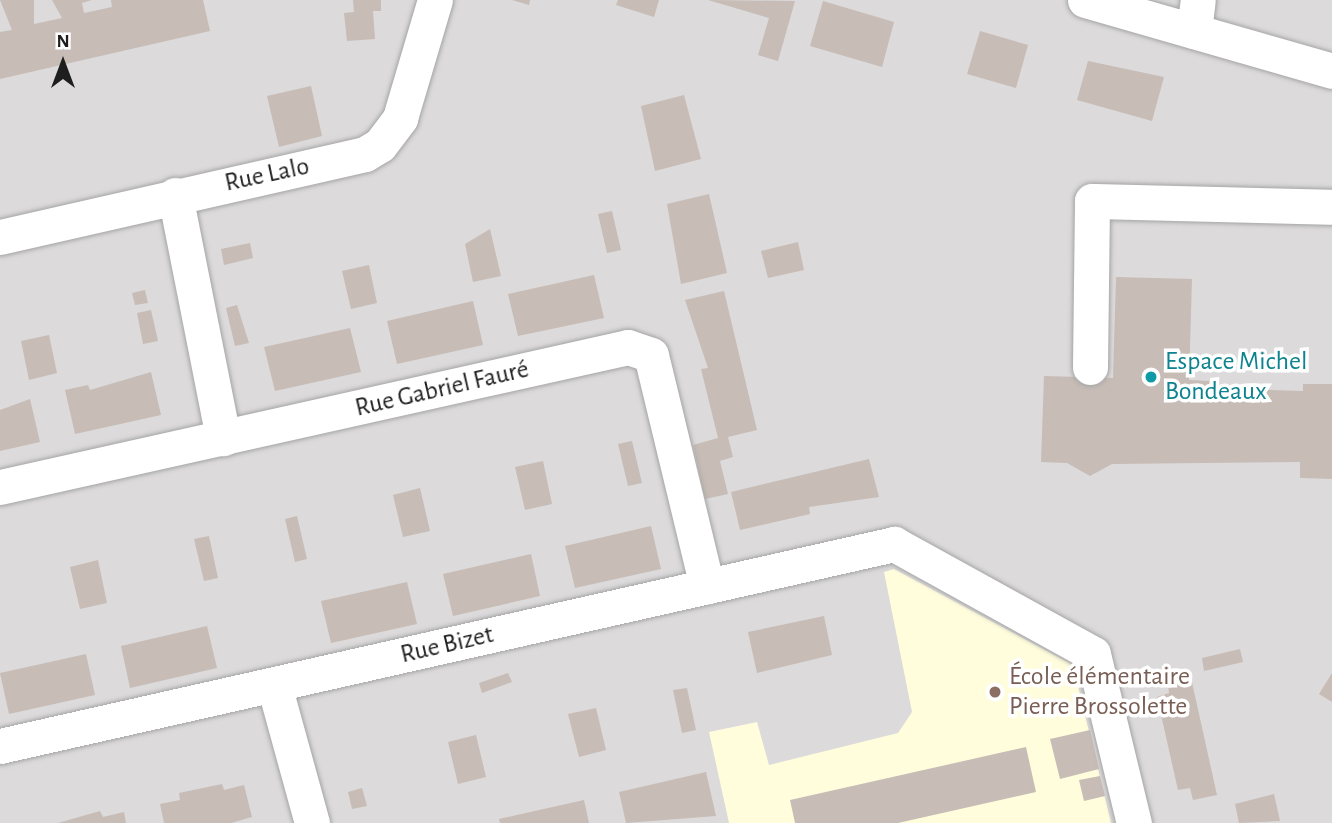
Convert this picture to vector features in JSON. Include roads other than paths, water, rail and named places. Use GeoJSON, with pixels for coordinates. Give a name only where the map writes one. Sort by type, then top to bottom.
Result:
{"type":"FeatureCollection","features":[{"type":"Feature","properties":{"kind":"street","name":"Rue Lalo"},"geometry":{"type":"LineString","coordinates":[[0,237],[175,195],[365,154],[380,145],[400,118],[435,0]]}},
{"type":"Feature","properties":{"kind":"street"},"geometry":{"type":"LineString","coordinates":[[1085,0],[1196,16],[1332,71]]}},
{"type":"Feature","properties":{"kind":"street"},"geometry":{"type":"LineString","coordinates":[[175,195],[223,438]]}},
{"type":"Feature","properties":{"kind":"street"},"geometry":{"type":"LineString","coordinates":[[1090,367],[1092,201],[1332,206]]}},
{"type":"Feature","properties":{"kind":"street","name":"Rue Gabriel Fauré"},"geometry":{"type":"LineString","coordinates":[[0,487],[628,347],[651,355],[707,586]]}},
{"type":"Feature","properties":{"kind":"street","name":"Rue Bizet"},"geometry":{"type":"LineString","coordinates":[[0,746],[894,544],[1093,654],[1134,823]]}},
{"type":"Feature","properties":{"kind":"street"},"geometry":{"type":"LineString","coordinates":[[274,685],[312,823]]}},
{"type":"Feature","properties":{"kind":"place","name":"Espace Michel Bondeaux"},"geometry":{"type":"Point","coordinates":[1151,377]}},
{"type":"Feature","properties":{"kind":"place","name":"École élémentaire Pierre Brossolette"},"geometry":{"type":"Point","coordinates":[995,692]}}]}
